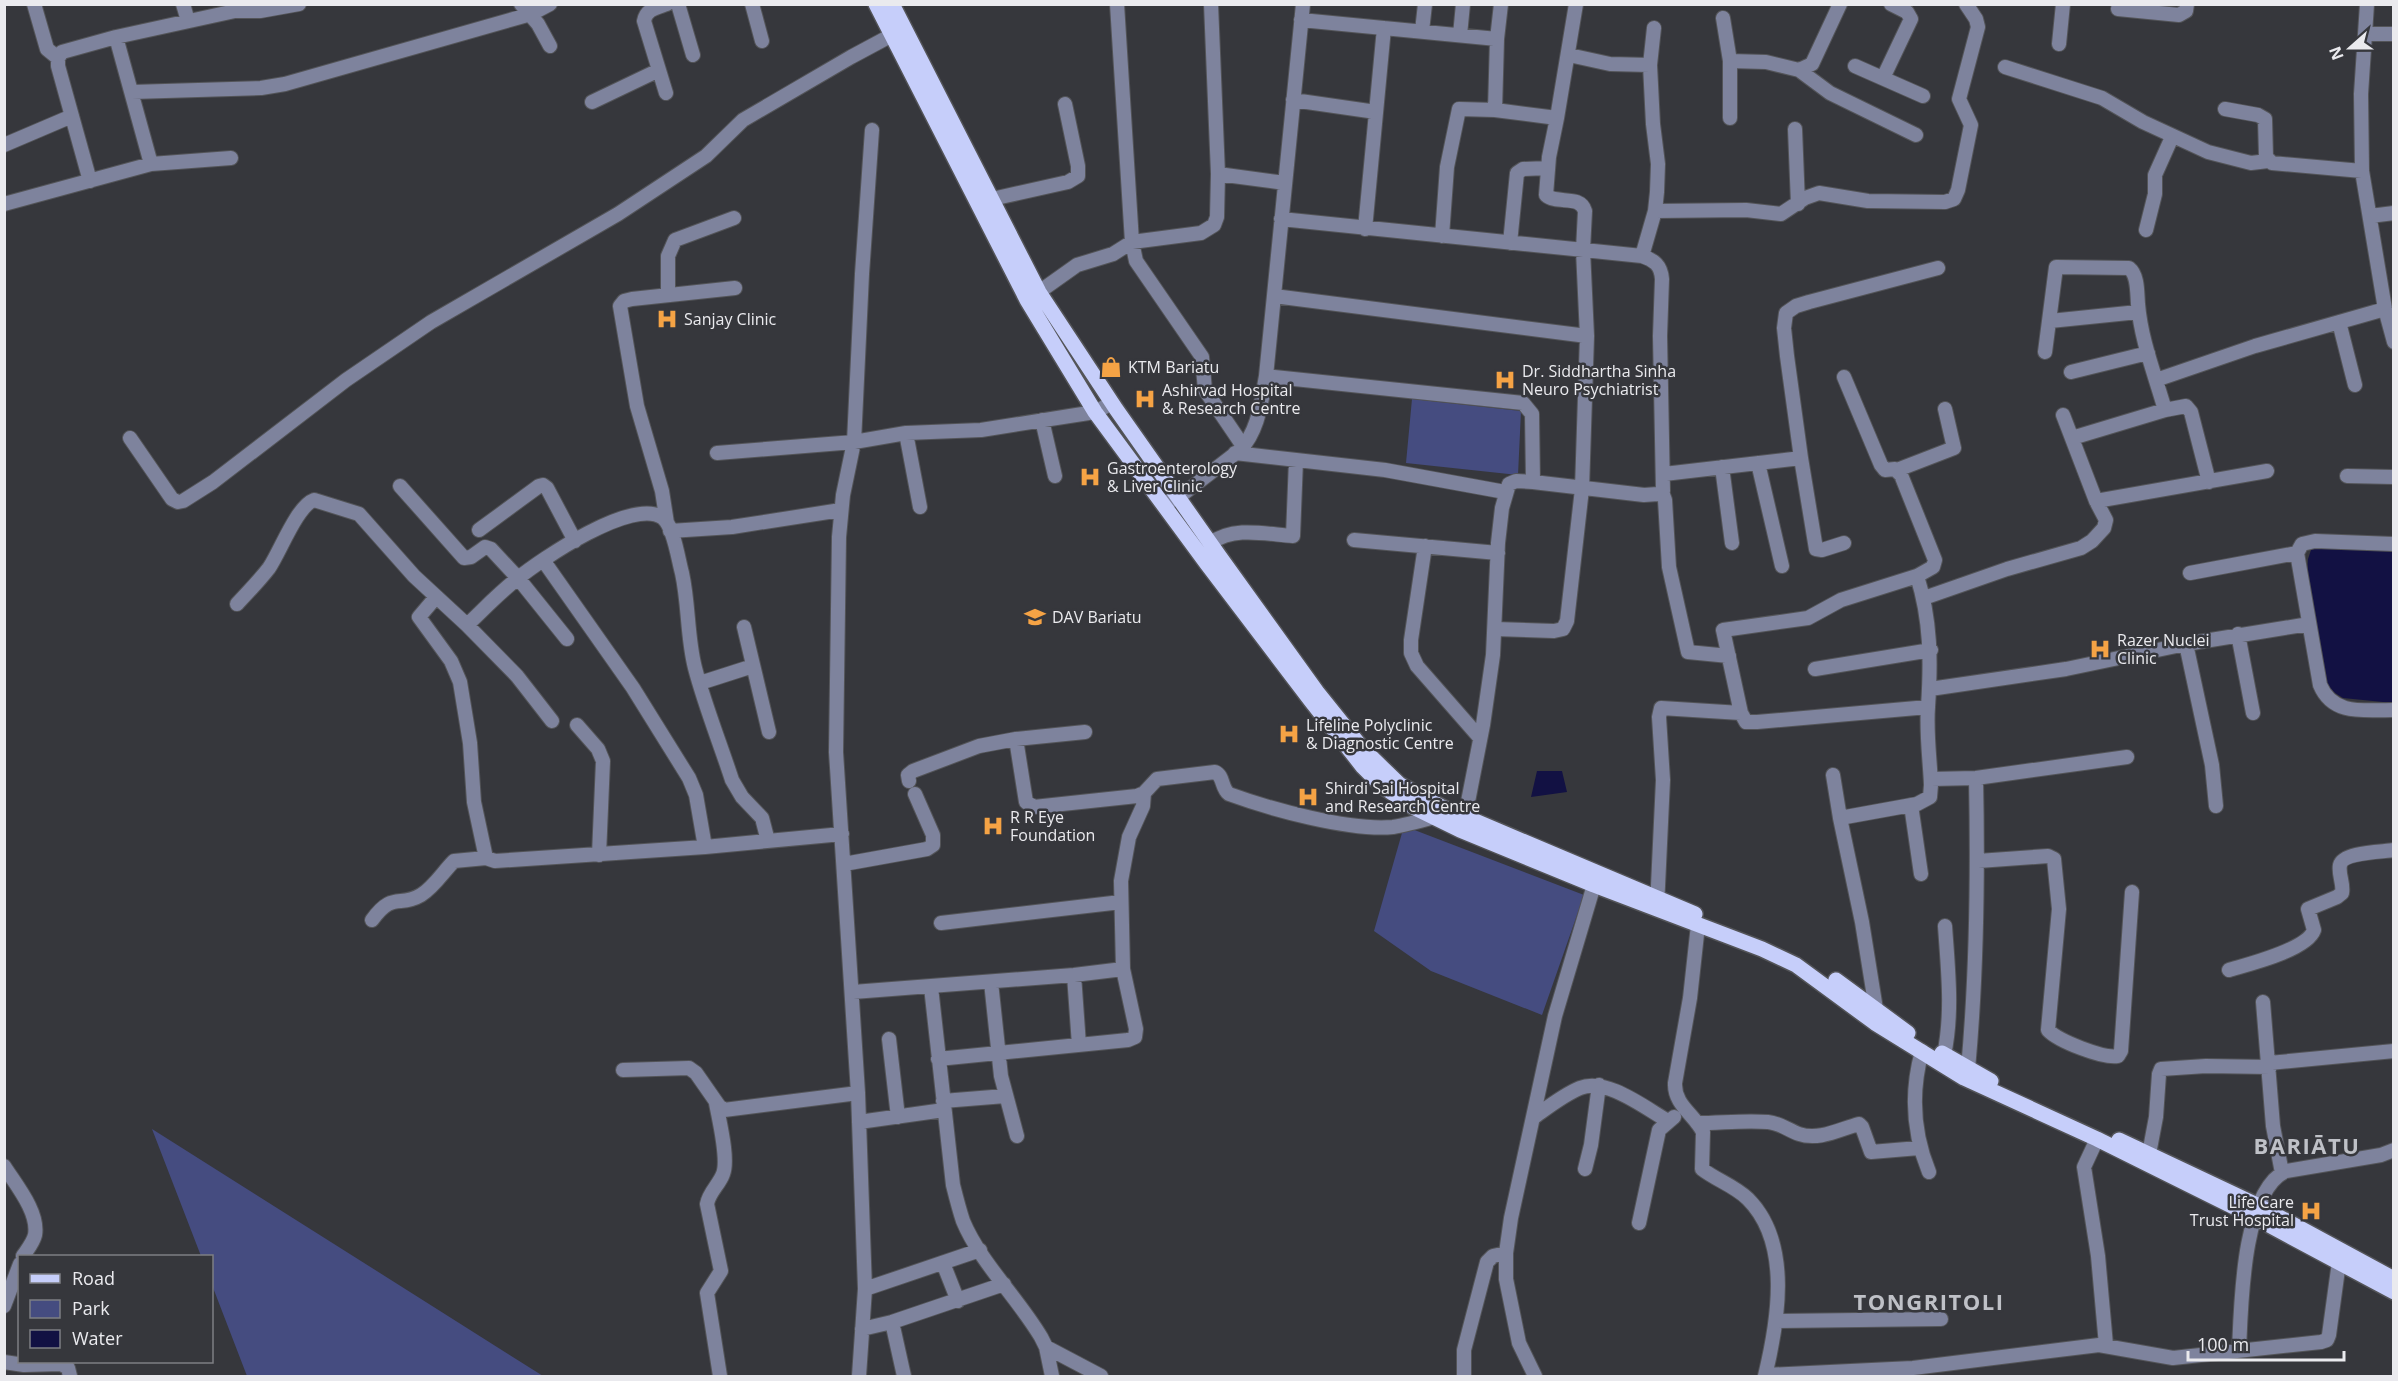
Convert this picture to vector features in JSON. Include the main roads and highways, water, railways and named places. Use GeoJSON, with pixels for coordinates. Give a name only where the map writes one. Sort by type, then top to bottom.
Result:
{"type":"FeatureCollection","features":[{"type":"Feature","properties":{"kind":"main road"},"geometry":{"type":"LineString","coordinates":[[876,4],[1022,291],[1095,412],[1163,504],[1213,561],[1379,766],[1399,784],[1465,818],[1658,903],[1810,962],[1920,1041],[1968,1069],[2149,1154],[2256,1212],[2338,1262],[2394,1292]]}},
{"type":"Feature","properties":{"kind":"main road"},"geometry":{"type":"LineString","coordinates":[[892,4],[1039,292],[1112,403],[1211,543],[1213,561],[1363,767],[1382,786],[1434,817],[1594,885],[1658,903],[1698,925],[1797,965],[1875,1023],[1973,1083],[2256,1212],[2394,1278]]}},
{"type":"Feature","properties":{"kind":"water"},"geometry":{"type":"Polygon","coordinates":[[[2393,546],[2393,703],[2343,698],[2327,688],[2307,577],[2308,559],[2312,547],[2393,546]]]}},
{"type":"Feature","properties":{"kind":"water"},"geometry":{"type":"Polygon","coordinates":[[[1537,771],[1562,771],[1567,792],[1531,797],[1537,771]]]}},
{"type":"Feature","properties":{"kind":"place","name":"Sanjay Clinic"},"geometry":{"type":"Point","coordinates":[667,319]}},
{"type":"Feature","properties":{"kind":"place","name":"KTM Bariatu"},"geometry":{"type":"Point","coordinates":[1111,367]}},
{"type":"Feature","properties":{"kind":"place","name":"Dr. Siddhartha Sinha Neuro Psychiatrist"},"geometry":{"type":"Point","coordinates":[1505,380]}},
{"type":"Feature","properties":{"kind":"place","name":"Ashirvad Hospital & Research Centre"},"geometry":{"type":"Point","coordinates":[1145,399]}},
{"type":"Feature","properties":{"kind":"place","name":"Gastroenterology & Liver Clinic"},"geometry":{"type":"Point","coordinates":[1090,477]}},
{"type":"Feature","properties":{"kind":"place","name":"DAV Bariatu"},"geometry":{"type":"Point","coordinates":[1035,617]}},
{"type":"Feature","properties":{"kind":"place","name":"Razer Nuclei Clinic"},"geometry":{"type":"Point","coordinates":[2100,649]}},
{"type":"Feature","properties":{"kind":"place","name":"Lifeline Polyclinic & Diagnostic Centre"},"geometry":{"type":"Point","coordinates":[1289,734]}},
{"type":"Feature","properties":{"kind":"place","name":"Shirdi Sai Hospital and Research Centre"},"geometry":{"type":"Point","coordinates":[1308,797]}},
{"type":"Feature","properties":{"kind":"place","name":"R R Eye Foundation"},"geometry":{"type":"Point","coordinates":[993,826]}},
{"type":"Feature","properties":{"kind":"place","name":"Life Care Trust Hospital"},"geometry":{"type":"Point","coordinates":[2311,1211]}},
{"type":"Feature","properties":{"kind":"district","name":"BARIĀTU"},"geometry":{"type":"Point","coordinates":[2307,1146]}},
{"type":"Feature","properties":{"kind":"district","name":"TONGRITOLI"},"geometry":{"type":"Point","coordinates":[1929,1302]}}]}
